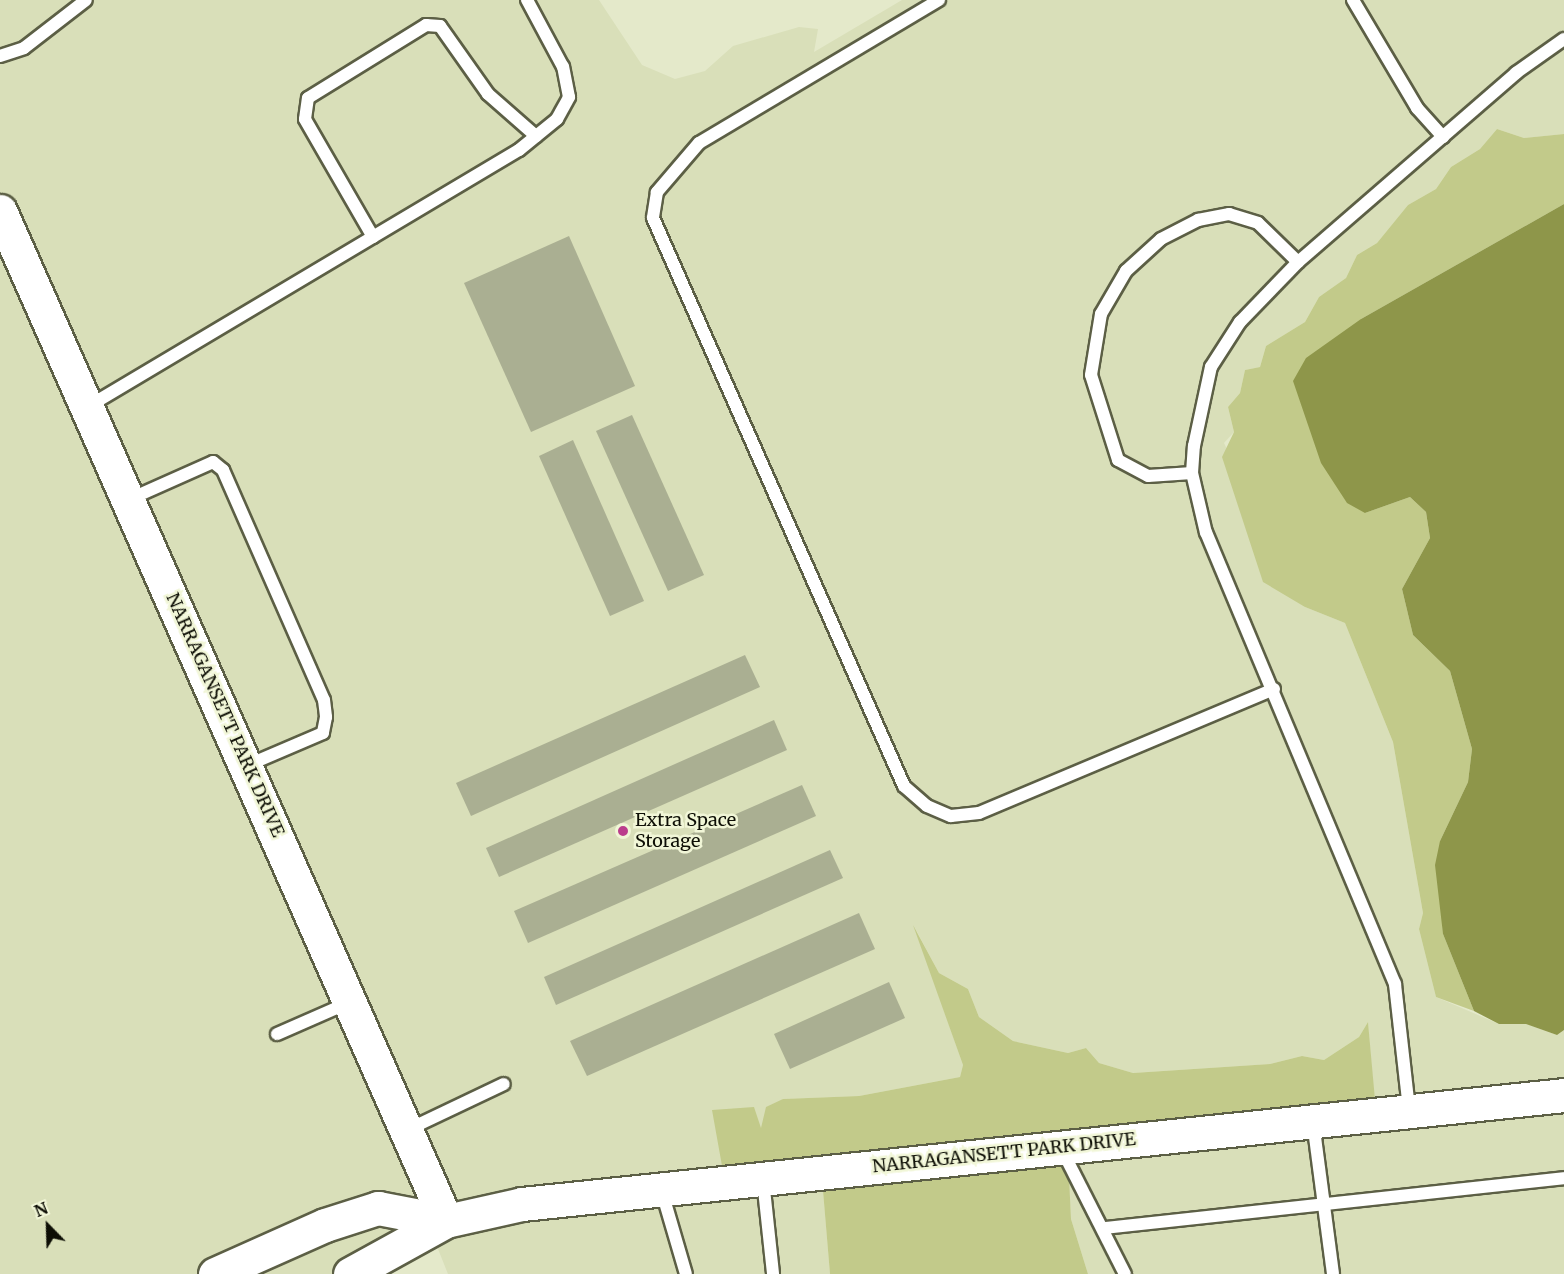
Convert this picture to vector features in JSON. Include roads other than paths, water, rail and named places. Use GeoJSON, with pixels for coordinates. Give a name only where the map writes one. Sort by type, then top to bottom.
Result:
{"type":"FeatureCollection","features":[{"type":"Feature","properties":{"kind":"street","name":"NARRAGANSETT PARK DRIVE"},"geometry":{"type":"LineString","coordinates":[[0,211],[248,765],[446,1221]]}},
{"type":"Feature","properties":{"kind":"street","name":"NARRAGANSETT PARK DRIVE"},"geometry":{"type":"LineString","coordinates":[[367,1270],[446,1221],[522,1204],[1564,1095]]}},
{"type":"Feature","properties":{"kind":"street","name":"NARRAGANSETT PARK DRIVE"},"geometry":{"type":"LineString","coordinates":[[215,1274],[325,1225],[378,1208],[446,1221]]}},
{"type":"Feature","properties":{"kind":"lane"},"geometry":{"type":"LineString","coordinates":[[0,56],[24,48],[86,0]]}},
{"type":"Feature","properties":{"kind":"lane"},"geometry":{"type":"LineString","coordinates":[[88,406],[374,237],[536,136],[557,119],[569,97],[563,67],[526,0]]}},
{"type":"Feature","properties":{"kind":"lane"},"geometry":{"type":"LineString","coordinates":[[939,0],[699,143],[657,192],[652,218],[904,786],[927,806],[951,816],[979,813],[1274,689]]}},
{"type":"Feature","properties":{"kind":"lane"},"geometry":{"type":"LineString","coordinates":[[1353,0],[1417,108],[1443,137]]}},
{"type":"Feature","properties":{"kind":"lane"},"geometry":{"type":"LineString","coordinates":[[374,237],[305,119],[308,98],[426,25],[440,26],[489,94],[536,136]]}},
{"type":"Feature","properties":{"kind":"lane"},"geometry":{"type":"LineString","coordinates":[[1409,1110],[1395,984],[1274,689],[1206,533],[1192,473],[1211,367],[1240,322],[1298,262],[1443,137],[1564,39]]}},
{"type":"Feature","properties":{"kind":"lane"},"geometry":{"type":"LineString","coordinates":[[1192,473],[1148,476],[1118,460],[1091,375],[1101,314],[1126,271],[1161,239],[1198,219],[1229,214],[1258,222],[1298,262]]}},
{"type":"Feature","properties":{"kind":"lane"},"geometry":{"type":"LineString","coordinates":[[130,499],[213,462],[223,470],[324,700],[326,717],[323,733],[248,765]]}},
{"type":"Feature","properties":{"kind":"lane"},"geometry":{"type":"LineString","coordinates":[[277,1034],[350,1002]]}},
{"type":"Feature","properties":{"kind":"lane"},"geometry":{"type":"LineString","coordinates":[[406,1131],[504,1084]]}},
{"type":"Feature","properties":{"kind":"lane"},"geometry":{"type":"LineString","coordinates":[[1313,1120],[1333,1274]]}},
{"type":"Feature","properties":{"kind":"lane"},"geometry":{"type":"LineString","coordinates":[[1060,1147],[1105,1228],[1125,1274]]}},
{"type":"Feature","properties":{"kind":"lane"},"geometry":{"type":"LineString","coordinates":[[763,1178],[773,1274]]}},
{"type":"Feature","properties":{"kind":"lane"},"geometry":{"type":"LineString","coordinates":[[1105,1228],[1324,1206],[1564,1178]]}},
{"type":"Feature","properties":{"kind":"lane"},"geometry":{"type":"LineString","coordinates":[[661,1191],[686,1274]]}},
{"type":"Feature","properties":{"kind":"place","name":"Extra Space Storage"},"geometry":{"type":"Point","coordinates":[623,831]}}]}
